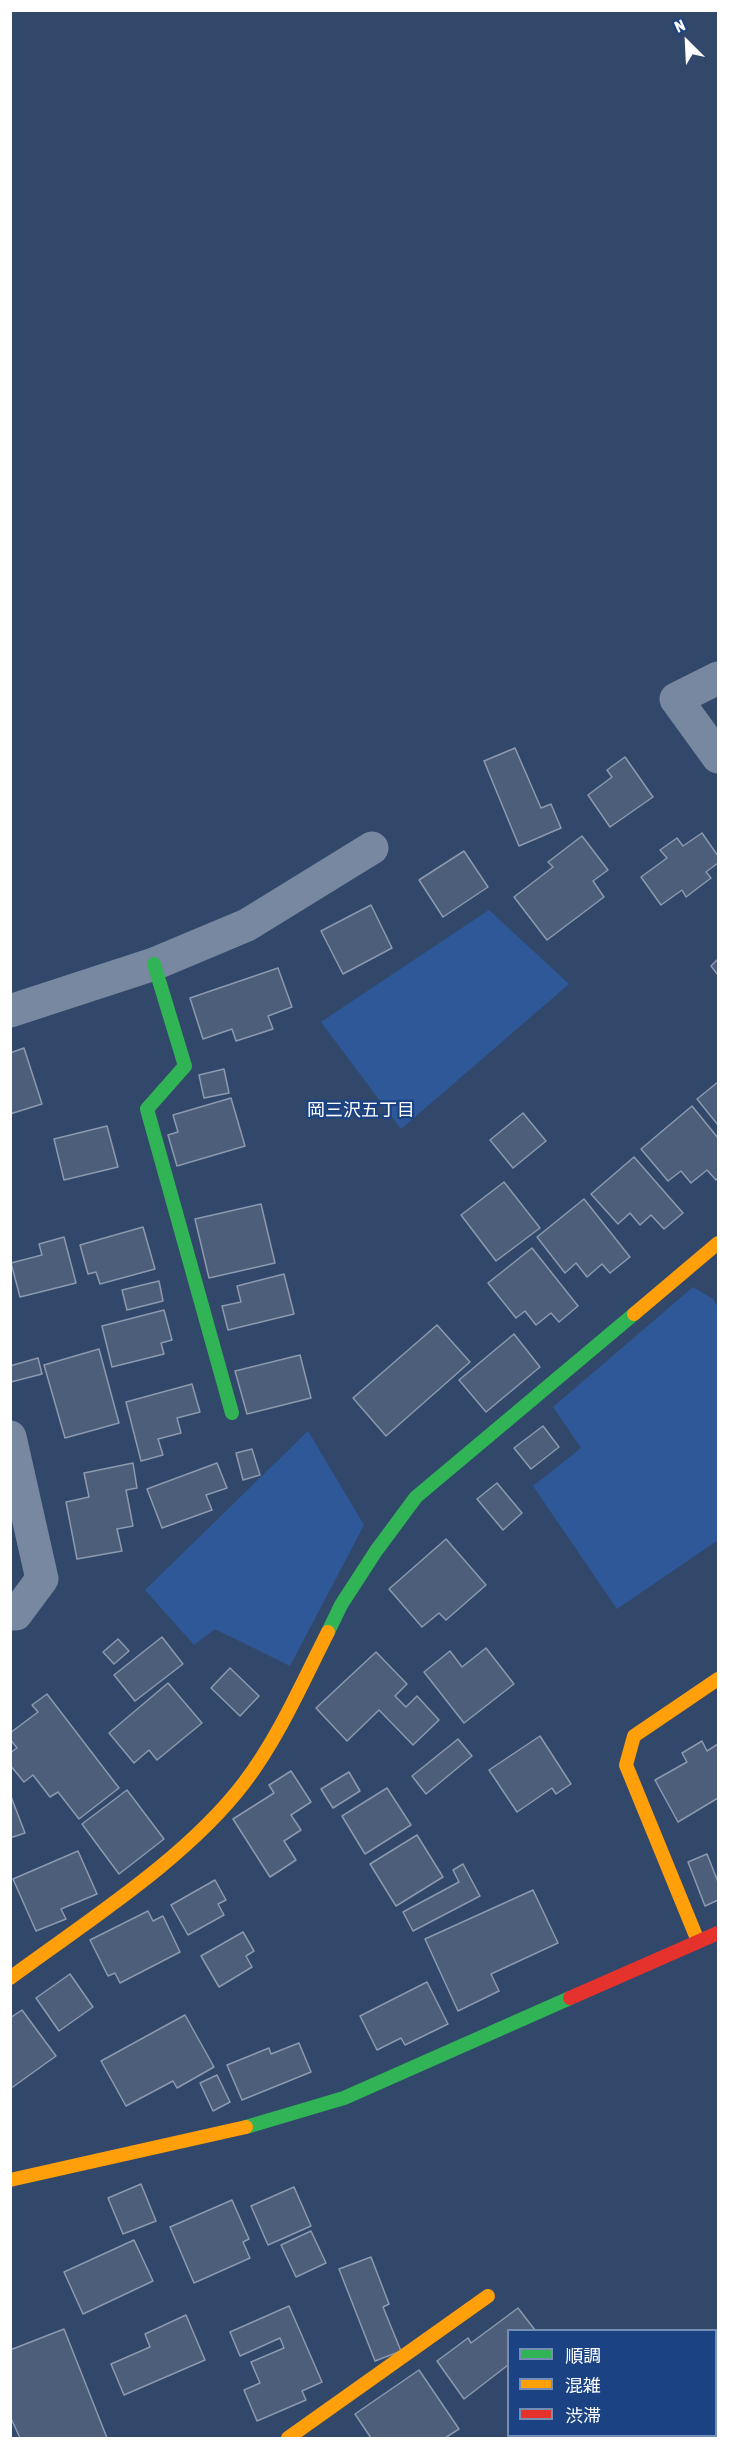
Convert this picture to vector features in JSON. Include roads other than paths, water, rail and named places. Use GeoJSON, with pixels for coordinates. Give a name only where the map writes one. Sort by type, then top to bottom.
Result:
{"type":"FeatureCollection","features":[{"type":"Feature","properties":{"kind":"street"},"geometry":{"type":"LineString","coordinates":[[718,678],[676,699],[718,756]]}},
{"type":"Feature","properties":{"kind":"street"},"geometry":{"type":"LineString","coordinates":[[10,1011],[154,964],[247,925],[372,848]]}},
{"type":"Feature","properties":{"kind":"street"},"geometry":{"type":"LineString","coordinates":[[154,964],[185,1066],[147,1109],[232,1413]]}},
{"type":"Feature","properties":{"kind":"street"},"geometry":{"type":"LineString","coordinates":[[10,1978],[188,1845],[244,1783],[285,1717],[341,1605],[376,1551],[416,1497],[718,1242]]}},
{"type":"Feature","properties":{"kind":"street"},"geometry":{"type":"LineString","coordinates":[[10,1437],[42,1579],[16,1614],[10,1614]]}},
{"type":"Feature","properties":{"kind":"street"},"geometry":{"type":"LineString","coordinates":[[698,1941],[626,1765],[634,1736],[718,1679]]}},
{"type":"Feature","properties":{"kind":"street"},"geometry":{"type":"LineString","coordinates":[[10,2180],[234,2131],[344,2098],[718,1933]]}},
{"type":"Feature","properties":{"kind":"street"},"geometry":{"type":"LineString","coordinates":[[288,2439],[488,2296]]}},
{"type":"Feature","properties":{"kind":"district","name":"岡三沢五丁目"},"geometry":{"type":"Point","coordinates":[361,1110]}}]}
